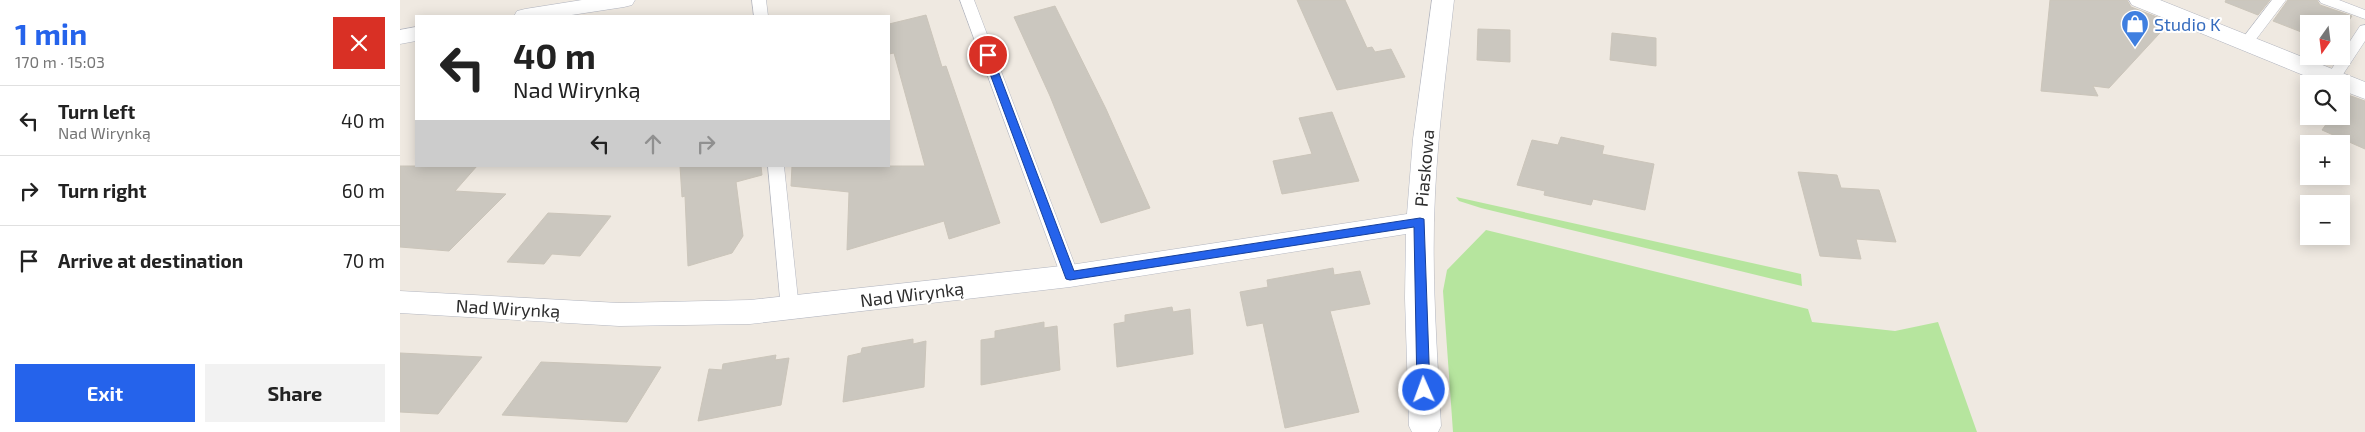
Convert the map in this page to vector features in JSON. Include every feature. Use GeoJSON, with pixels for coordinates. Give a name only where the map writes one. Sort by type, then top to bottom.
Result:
{"type":"FeatureCollection","features":[{"type":"Feature","properties":{"kind":"street"},"geometry":{"type":"LineString","coordinates":[[532,15],[624,0]]}},
{"type":"Feature","properties":{"kind":"street","name":"Piaskowa"},"geometry":{"type":"LineString","coordinates":[[1425,426],[1420,301],[1420,222],[1424,160],[1443,0]]}},
{"type":"Feature","properties":{"kind":"street"},"geometry":{"type":"LineString","coordinates":[[2140,0],[2326,75]]}},
{"type":"Feature","properties":{"kind":"street"},"geometry":{"type":"LineString","coordinates":[[400,37],[415,34]]}},
{"type":"Feature","properties":{"kind":"street"},"geometry":{"type":"LineString","coordinates":[[2350,85],[2365,91]]}},
{"type":"Feature","properties":{"kind":"street","name":"Nad Wirynką"},"geometry":{"type":"LineString","coordinates":[[400,302],[648,315],[716,315],[1070,276],[1420,222]]}},
{"type":"Feature","properties":{"kind":"lane"},"geometry":{"type":"LineString","coordinates":[[759,0],[760,15]]}},
{"type":"Feature","properties":{"kind":"lane"},"geometry":{"type":"LineString","coordinates":[[967,0],[1070,276]]}},
{"type":"Feature","properties":{"kind":"lane"},"geometry":{"type":"LineString","coordinates":[[2246,43],[2279,0]]}},
{"type":"Feature","properties":{"kind":"lane"},"geometry":{"type":"LineString","coordinates":[[2326,0],[2365,15]]}},
{"type":"Feature","properties":{"kind":"lane"},"geometry":{"type":"LineString","coordinates":[[2336,75],[2365,29]]}},
{"type":"Feature","properties":{"kind":"lane"},"geometry":{"type":"LineString","coordinates":[[776,167],[790,308]]}},
{"type":"Feature","properties":{"kind":"green space"},"geometry":{"type":"Polygon","coordinates":[[[1456,197],[1801,274],[1802,286],[1481,208],[1459,201],[1456,197]]]}},
{"type":"Feature","properties":{"kind":"green space"},"geometry":{"type":"Polygon","coordinates":[[[1486,230],[1808,309],[1812,322],[1895,331],[1938,322],[1977,432],[1453,432],[1443,291],[1447,270],[1486,230]]]}},
{"type":"Feature","properties":{"kind":"building"},"geometry":{"type":"Polygon","coordinates":[[[1297,0],[1345,0],[1367,48],[1372,47],[1375,52],[1391,49],[1405,77],[1337,90],[1297,0]]]}},
{"type":"Feature","properties":{"kind":"building"},"geometry":{"type":"Polygon","coordinates":[[[2050,0],[2127,0],[2131,7],[2170,22],[2109,88],[2093,86],[2098,96],[2041,91],[2050,0]]]}},
{"type":"Feature","properties":{"kind":"building"},"geometry":{"type":"Polygon","coordinates":[[[2226,0],[2270,0],[2258,15],[2225,2],[2226,0]]]}},
{"type":"Feature","properties":{"kind":"building"},"geometry":{"type":"Polygon","coordinates":[[[2288,0],[2317,0],[2320,5],[2349,15],[2300,15],[2300,32],[2273,21],[2288,0]]]}},
{"type":"Feature","properties":{"kind":"building"},"geometry":{"type":"Polygon","coordinates":[[[1055,6],[1106,109],[1150,208],[1101,223],[1050,96],[1014,17],[1055,6]]]}},
{"type":"Feature","properties":{"kind":"building"},"geometry":{"type":"Polygon","coordinates":[[[926,15],[942,67],[946,66],[1000,223],[949,239],[944,221],[847,250],[849,192],[791,186],[792,167],[925,166],[894,53],[890,54],[890,24],[926,15]]]}},
{"type":"Feature","properties":{"kind":"building"},"geometry":{"type":"Polygon","coordinates":[[[1478,29],[1510,30],[1510,62],[1477,60],[1478,29]]]}},
{"type":"Feature","properties":{"kind":"building"},"geometry":{"type":"Polygon","coordinates":[[[1612,33],[1656,38],[1656,66],[1610,60],[1612,33]]]}},
{"type":"Feature","properties":{"kind":"building"},"geometry":{"type":"Polygon","coordinates":[[[2350,96],[2365,101],[2365,149],[2350,142],[2350,135],[2333,135],[2322,130],[2326,125],[2350,125],[2350,96]]]}},
{"type":"Feature","properties":{"kind":"building"},"geometry":{"type":"Polygon","coordinates":[[[1332,112],[1359,181],[1282,194],[1273,161],[1312,154],[1299,118],[1332,112]]]}},
{"type":"Feature","properties":{"kind":"building"},"geometry":{"type":"Polygon","coordinates":[[[1561,137],[1604,146],[1602,154],[1654,164],[1645,210],[1593,199],[1591,205],[1544,195],[1545,191],[1517,185],[1532,140],[1558,145],[1561,137]]]}},
{"type":"Feature","properties":{"kind":"building"},"geometry":{"type":"Polygon","coordinates":[[[400,166],[476,167],[455,191],[506,194],[449,251],[400,247],[400,166]]]}},
{"type":"Feature","properties":{"kind":"building"},"geometry":{"type":"Polygon","coordinates":[[[680,167],[761,167],[762,175],[736,182],[743,236],[732,253],[688,266],[685,196],[682,197],[680,167]]]}},
{"type":"Feature","properties":{"kind":"building"},"geometry":{"type":"Polygon","coordinates":[[[1798,172],[1837,175],[1841,188],[1879,190],[1896,242],[1856,239],[1861,259],[1820,256],[1798,172]]]}},
{"type":"Feature","properties":{"kind":"building"},"geometry":{"type":"Polygon","coordinates":[[[548,213],[611,216],[580,256],[552,254],[544,264],[507,262],[548,213]]]}},
{"type":"Feature","properties":{"kind":"building"},"geometry":{"type":"Polygon","coordinates":[[[1333,268],[1334,275],[1360,271],[1370,304],[1330,311],[1359,412],[1285,428],[1263,323],[1247,326],[1240,292],[1268,287],[1267,280],[1333,268]]]}},
{"type":"Feature","properties":{"kind":"building"},"geometry":{"type":"Polygon","coordinates":[[[1172,307],[1173,312],[1190,309],[1193,354],[1117,367],[1114,324],[1125,322],[1125,315],[1172,307]]]}},
{"type":"Feature","properties":{"kind":"building"},"geometry":{"type":"Polygon","coordinates":[[[1044,322],[1044,328],[1057,326],[1060,370],[981,385],[981,340],[995,338],[995,331],[1044,322]]]}},
{"type":"Feature","properties":{"kind":"building"},"geometry":{"type":"Polygon","coordinates":[[[913,339],[913,344],[926,341],[924,387],[843,402],[848,356],[861,353],[862,348],[913,339]]]}},
{"type":"Feature","properties":{"kind":"building"},"geometry":{"type":"Polygon","coordinates":[[[400,353],[482,357],[438,414],[400,412],[400,353]]]}},
{"type":"Feature","properties":{"kind":"building"},"geometry":{"type":"Polygon","coordinates":[[[776,355],[775,360],[789,358],[781,405],[698,421],[709,369],[722,370],[723,364],[776,355]]]}},
{"type":"Feature","properties":{"kind":"building"},"geometry":{"type":"Polygon","coordinates":[[[541,362],[661,367],[627,422],[502,415],[541,362]]]}},
{"type":"Feature","properties":{"kind":"place","name":"Studio K"},"geometry":{"type":"Point","coordinates":[2135,48]}},
{"type":"Feature","properties":{"kind":"route"},"geometry":{"type":"LineString","coordinates":[[988,55],[1070,276],[1294,243],[1420,222],[1420,301],[1424,390]]}}]}
